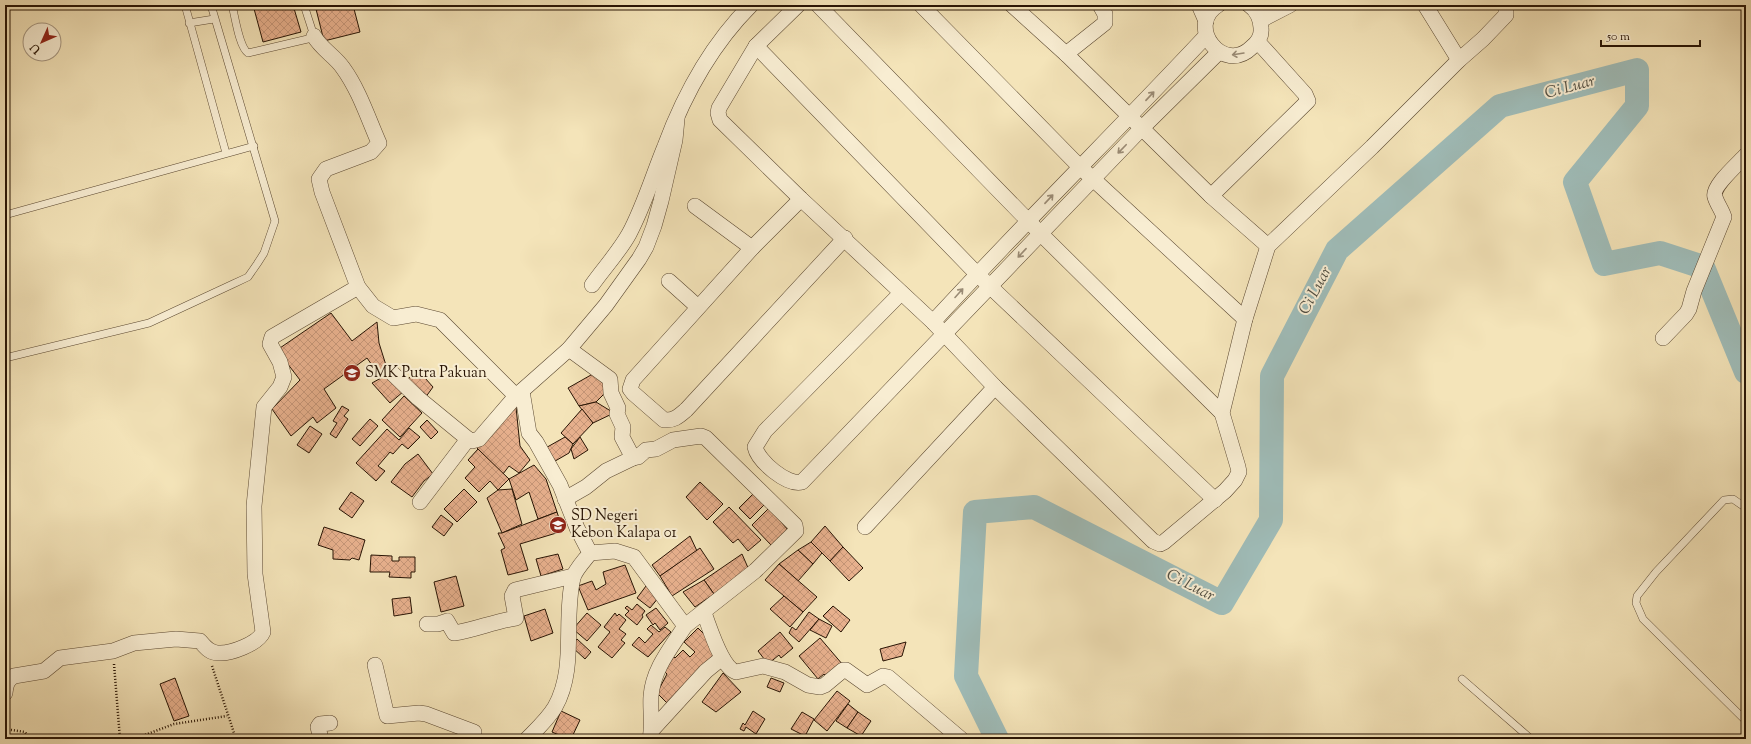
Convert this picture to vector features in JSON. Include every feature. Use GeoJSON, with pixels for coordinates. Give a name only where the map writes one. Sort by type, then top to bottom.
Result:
{"type":"FeatureCollection","features":[{"type":"Feature","properties":{"kind":"street"},"geometry":{"type":"LineString","coordinates":[[592,286],[629,234],[650,189],[665,145],[693,83],[706,62],[740,16],[751,5]]}},
{"type":"Feature","properties":{"kind":"street"},"geometry":{"type":"LineString","coordinates":[[798,5],[756,46],[719,108],[718,117],[801,199],[845,238],[933,322],[995,387],[1156,542],[1164,542],[1215,500],[1235,480],[1239,472],[1222,413],[1028,221],[818,5]]}},
{"type":"Feature","properties":{"kind":"street"},"geometry":{"type":"LineString","coordinates":[[921,5],[1080,167],[1245,319]]}},
{"type":"Feature","properties":{"kind":"street"},"geometry":{"type":"LineString","coordinates":[[1012,5],[1066,54],[1129,118],[1211,196],[1268,246]]}},
{"type":"Feature","properties":{"kind":"street"},"geometry":{"type":"LineString","coordinates":[[1066,54],[1105,23],[1105,14],[1100,5]]}},
{"type":"Feature","properties":{"kind":"street"},"geometry":{"type":"LineString","coordinates":[[1199,5],[1211,45],[1218,52],[1233,56],[1247,52],[1258,42],[1262,31],[1255,9],[1290,5]]}},
{"type":"Feature","properties":{"kind":"street"},"geometry":{"type":"LineString","coordinates":[[933,322],[977,274],[1129,118],[1206,28],[1212,8],[1218,5]]}},
{"type":"Feature","properties":{"kind":"street"},"geometry":{"type":"LineString","coordinates":[[1425,5],[1459,60]]}},
{"type":"Feature","properties":{"kind":"street"},"geometry":{"type":"LineString","coordinates":[[1222,413],[1245,319],[1268,246],[1372,147],[1459,60],[1483,39],[1506,15],[1506,5]]}},
{"type":"Feature","properties":{"kind":"street"},"geometry":{"type":"LineString","coordinates":[[314,36],[342,67],[353,83],[379,143],[371,152],[326,169],[319,179],[322,192],[358,287],[373,306],[393,318],[416,314],[440,320],[519,393],[529,433],[536,442],[560,485],[590,553]]}},
{"type":"Feature","properties":{"kind":"street"},"geometry":{"type":"LineString","coordinates":[[1211,196],[1308,101],[1305,94],[1258,42]]}},
{"type":"Feature","properties":{"kind":"street"},"geometry":{"type":"LineString","coordinates":[[756,46],[977,274],[1215,500]]}},
{"type":"Feature","properties":{"kind":"street"},"geometry":{"type":"LineString","coordinates":[[901,293],[755,444],[755,450],[769,469],[796,483],[802,482],[1040,233],[1218,52]]}},
{"type":"Feature","properties":{"kind":"street"},"geometry":{"type":"LineString","coordinates":[[391,372],[412,394],[468,439],[472,441],[478,439],[519,393],[569,349],[606,305],[646,247],[661,201],[675,140],[677,119]]}},
{"type":"Feature","properties":{"kind":"street"},"geometry":{"type":"LineString","coordinates":[[1663,338],[1686,314],[1724,217],[1722,208],[1714,197],[1714,192],[1722,180],[1746,155]]}},
{"type":"Feature","properties":{"kind":"street"},"geometry":{"type":"LineString","coordinates":[[801,199],[752,248],[633,380],[630,389],[633,394],[664,420],[670,421],[675,419],[686,410],[845,238]]}},
{"type":"Feature","properties":{"kind":"street"},"geometry":{"type":"LineString","coordinates":[[695,206],[752,248]]}},
{"type":"Feature","properties":{"kind":"street"},"geometry":{"type":"LineString","coordinates":[[669,281],[698,308]]}},
{"type":"Feature","properties":{"kind":"street"},"geometry":{"type":"LineString","coordinates":[[5,693],[7,682],[14,676],[44,671],[60,658],[113,651],[134,643],[176,639],[200,641],[207,650],[218,653],[243,647],[261,637],[263,632],[255,574],[254,506],[264,407],[280,387],[284,377],[280,362],[270,344],[270,339],[358,287]]}},
{"type":"Feature","properties":{"kind":"street"},"geometry":{"type":"LineString","coordinates":[[569,349],[610,379],[611,393],[618,408],[617,414],[623,427],[622,437],[633,458]]}},
{"type":"Feature","properties":{"kind":"street"},"geometry":{"type":"LineString","coordinates":[[865,527],[995,387]]}},
{"type":"Feature","properties":{"kind":"street"},"geometry":{"type":"LineString","coordinates":[[565,499],[586,487],[606,471],[638,457],[646,450],[656,449],[673,440],[701,436],[706,438],[795,525],[796,531],[755,571],[704,613],[685,626],[658,669],[654,680],[650,708],[651,735]]}},
{"type":"Feature","properties":{"kind":"street"},"geometry":{"type":"LineString","coordinates":[[420,502],[468,439]]}},
{"type":"Feature","properties":{"kind":"street"},"geometry":{"type":"LineString","coordinates":[[527,739],[555,707],[564,685],[568,662],[569,609],[573,576],[590,553],[615,551],[634,557],[685,626]]}},
{"type":"Feature","properties":{"kind":"street"},"geometry":{"type":"LineString","coordinates":[[427,624],[438,624],[447,620],[454,633],[469,632],[503,620],[516,618],[512,596],[515,590],[573,576]]}},
{"type":"Feature","properties":{"kind":"street"},"geometry":{"type":"LineString","coordinates":[[704,613],[722,658],[730,668],[736,672],[756,667],[776,668],[814,686],[820,687],[825,685],[843,670],[846,670],[867,685],[883,676],[888,676],[961,739]]}},
{"type":"Feature","properties":{"kind":"street"},"geometry":{"type":"LineString","coordinates":[[651,735],[706,671],[722,658]]}},
{"type":"Feature","properties":{"kind":"street"},"geometry":{"type":"LineString","coordinates":[[375,665],[387,716],[419,713],[426,714],[474,732],[472,739]]}},
{"type":"Feature","properties":{"kind":"street"},"geometry":{"type":"LineString","coordinates":[[321,739],[318,726],[320,724],[330,723]]}},
{"type":"Feature","properties":{"kind":"lane"},"geometry":{"type":"LineString","coordinates":[[185,5],[226,153]]}},
{"type":"Feature","properties":{"kind":"lane"},"geometry":{"type":"LineString","coordinates":[[5,358],[149,323],[248,277],[264,253],[275,221],[254,146],[210,5]]}},
{"type":"Feature","properties":{"kind":"lane"},"geometry":{"type":"LineString","coordinates":[[232,5],[241,43],[244,50],[248,53],[310,39],[314,36],[304,5]]}},
{"type":"Feature","properties":{"kind":"lane"},"geometry":{"type":"LineString","coordinates":[[190,23],[214,19]]}},
{"type":"Feature","properties":{"kind":"lane"},"geometry":{"type":"LineString","coordinates":[[5,215],[254,146]]}},
{"type":"Feature","properties":{"kind":"lane"},"geometry":{"type":"LineString","coordinates":[[1746,508],[1733,499],[1724,500],[1656,572],[1636,596],[1636,603],[1643,619],[1746,721]]}},
{"type":"Feature","properties":{"kind":"lane"},"geometry":{"type":"LineString","coordinates":[[1462,679],[1531,739]]}},
{"type":"Feature","properties":{"kind":"path"},"geometry":{"type":"LineString","coordinates":[[207,650],[227,716],[236,739]]}},
{"type":"Feature","properties":{"kind":"path"},"geometry":{"type":"LineString","coordinates":[[113,651],[120,739]]}},
{"type":"Feature","properties":{"kind":"path"},"geometry":{"type":"LineString","coordinates":[[134,739],[174,724],[227,716]]}},
{"type":"Feature","properties":{"kind":"path"},"geometry":{"type":"LineString","coordinates":[[5,729],[25,732],[30,739]]}},
{"type":"Feature","properties":{"kind":"building"},"geometry":{"type":"Polygon","coordinates":[[[253,5],[293,5],[301,32],[263,42],[253,5]]]}},
{"type":"Feature","properties":{"kind":"building"},"geometry":{"type":"Polygon","coordinates":[[[315,5],[353,5],[360,32],[324,41],[315,5]]]}},
{"type":"Feature","properties":{"kind":"building"},"geometry":{"type":"Polygon","coordinates":[[[331,313],[352,341],[377,322],[379,343],[390,378],[404,391],[390,403],[372,383],[381,378],[367,358],[324,389],[336,408],[317,423],[313,417],[291,436],[272,409],[300,380],[277,350],[331,313]]]}},
{"type":"Feature","properties":{"kind":"building"},"geometry":{"type":"Polygon","coordinates":[[[417,369],[433,387],[425,398],[404,384],[417,369]]]}},
{"type":"Feature","properties":{"kind":"building"},"geometry":{"type":"Polygon","coordinates":[[[598,371],[609,389],[596,402],[579,406],[568,388],[598,371]]]}},
{"type":"Feature","properties":{"kind":"building"},"geometry":{"type":"Polygon","coordinates":[[[404,396],[422,413],[400,437],[382,420],[404,396]]]}},
{"type":"Feature","properties":{"kind":"building"},"geometry":{"type":"Polygon","coordinates":[[[596,402],[614,413],[593,423],[579,406],[596,402]]]}},
{"type":"Feature","properties":{"kind":"building"},"geometry":{"type":"Polygon","coordinates":[[[342,406],[349,410],[344,416],[348,419],[336,438],[330,434],[337,423],[333,421],[342,406]]]}},
{"type":"Feature","properties":{"kind":"building"},"geometry":{"type":"Polygon","coordinates":[[[516,407],[520,446],[530,460],[519,473],[509,466],[503,474],[476,447],[516,407]]]}},
{"type":"Feature","properties":{"kind":"building"},"geometry":{"type":"Polygon","coordinates":[[[582,409],[593,423],[573,444],[561,433],[582,409]]]}},
{"type":"Feature","properties":{"kind":"building"},"geometry":{"type":"Polygon","coordinates":[[[370,419],[378,426],[360,446],[352,439],[370,419]]]}},
{"type":"Feature","properties":{"kind":"building"},"geometry":{"type":"Polygon","coordinates":[[[427,420],[438,432],[431,439],[420,427],[427,420]]]}},
{"type":"Feature","properties":{"kind":"building"},"geometry":{"type":"Polygon","coordinates":[[[310,426],[322,434],[309,453],[297,445],[310,426]]]}},
{"type":"Feature","properties":{"kind":"building"},"geometry":{"type":"Polygon","coordinates":[[[409,428],[420,437],[408,449],[402,444],[393,454],[390,452],[378,466],[385,471],[376,481],[356,463],[387,429],[399,440],[409,428]]]}},
{"type":"Feature","properties":{"kind":"building"},"geometry":{"type":"Polygon","coordinates":[[[565,437],[573,444],[569,453],[550,464],[542,450],[565,437]]]}},
{"type":"Feature","properties":{"kind":"building"},"geometry":{"type":"Polygon","coordinates":[[[580,437],[588,450],[574,459],[571,449],[580,437]]]}},
{"type":"Feature","properties":{"kind":"building"},"geometry":{"type":"Polygon","coordinates":[[[478,449],[509,479],[498,490],[490,481],[479,492],[465,478],[475,467],[468,460],[478,449]]]}},
{"type":"Feature","properties":{"kind":"building"},"geometry":{"type":"Polygon","coordinates":[[[418,454],[433,474],[424,481],[412,497],[391,482],[405,464],[418,454]]]}},
{"type":"Feature","properties":{"kind":"building"},"geometry":{"type":"Polygon","coordinates":[[[534,465],[546,479],[557,512],[538,519],[529,492],[516,500],[509,479],[534,465]]]}},
{"type":"Feature","properties":{"kind":"building"},"geometry":{"type":"Polygon","coordinates":[[[700,482],[723,504],[707,520],[686,497],[700,482]]]}},
{"type":"Feature","properties":{"kind":"building"},"geometry":{"type":"Polygon","coordinates":[[[464,489],[477,502],[457,522],[444,509],[464,489]]]}},
{"type":"Feature","properties":{"kind":"building"},"geometry":{"type":"Polygon","coordinates":[[[512,489],[522,524],[502,533],[487,498],[498,490],[512,489]]]}},
{"type":"Feature","properties":{"kind":"building"},"geometry":{"type":"Polygon","coordinates":[[[757,490],[768,501],[750,519],[739,508],[757,490]]]}},
{"type":"Feature","properties":{"kind":"building"},"geometry":{"type":"Polygon","coordinates":[[[351,492],[364,501],[352,518],[339,509],[351,492]]]}},
{"type":"Feature","properties":{"kind":"building"},"geometry":{"type":"Polygon","coordinates":[[[729,507],[761,540],[748,551],[738,539],[733,543],[713,522],[729,507]]]}},
{"type":"Feature","properties":{"kind":"building"},"geometry":{"type":"Polygon","coordinates":[[[769,508],[788,530],[771,545],[752,525],[769,508]]]}},
{"type":"Feature","properties":{"kind":"building"},"geometry":{"type":"Polygon","coordinates":[[[557,512],[563,531],[520,544],[528,570],[508,575],[501,550],[505,548],[498,533],[502,533],[557,512]]]}},
{"type":"Feature","properties":{"kind":"building"},"geometry":{"type":"Polygon","coordinates":[[[441,515],[453,524],[444,536],[432,527],[441,515]]]}},
{"type":"Feature","properties":{"kind":"building"},"geometry":{"type":"Polygon","coordinates":[[[825,526],[843,547],[830,561],[811,542],[825,526]]]}},
{"type":"Feature","properties":{"kind":"building"},"geometry":{"type":"Polygon","coordinates":[[[324,527],[365,540],[359,560],[352,558],[350,560],[333,559],[333,550],[318,545],[324,527]]]}},
{"type":"Feature","properties":{"kind":"building"},"geometry":{"type":"Polygon","coordinates":[[[690,536],[697,551],[660,576],[652,565],[690,536]]]}},
{"type":"Feature","properties":{"kind":"building"},"geometry":{"type":"Polygon","coordinates":[[[811,542],[822,553],[813,564],[798,550],[811,542]]]}},
{"type":"Feature","properties":{"kind":"building"},"geometry":{"type":"Polygon","coordinates":[[[843,547],[863,568],[849,581],[830,561],[843,547]]]}},
{"type":"Feature","properties":{"kind":"building"},"geometry":{"type":"Polygon","coordinates":[[[700,548],[714,569],[672,596],[660,576],[700,548]]]}},
{"type":"Feature","properties":{"kind":"building"},"geometry":{"type":"Polygon","coordinates":[[[798,550],[813,564],[798,581],[779,564],[798,550]]]}},
{"type":"Feature","properties":{"kind":"building"},"geometry":{"type":"Polygon","coordinates":[[[558,554],[563,569],[541,576],[536,559],[558,554]]]}},
{"type":"Feature","properties":{"kind":"building"},"geometry":{"type":"Polygon","coordinates":[[[742,554],[749,570],[714,594],[704,580],[742,554]]]}},
{"type":"Feature","properties":{"kind":"building"},"geometry":{"type":"Polygon","coordinates":[[[371,555],[392,556],[392,561],[399,561],[399,557],[415,557],[415,572],[411,572],[411,578],[389,577],[390,572],[370,572],[371,555]]]}},
{"type":"Feature","properties":{"kind":"building"},"geometry":{"type":"Polygon","coordinates":[[[779,564],[817,597],[803,612],[765,580],[779,564]]]}},
{"type":"Feature","properties":{"kind":"building"},"geometry":{"type":"Polygon","coordinates":[[[625,565],[636,593],[588,610],[578,586],[592,581],[596,590],[606,584],[603,572],[625,565]]]}},
{"type":"Feature","properties":{"kind":"building"},"geometry":{"type":"Polygon","coordinates":[[[456,576],[464,606],[441,612],[434,582],[456,576]]]}},
{"type":"Feature","properties":{"kind":"building"},"geometry":{"type":"Polygon","coordinates":[[[704,580],[714,594],[695,607],[683,592],[704,580]]]}},
{"type":"Feature","properties":{"kind":"building"},"geometry":{"type":"Polygon","coordinates":[[[646,586],[659,597],[650,608],[637,598],[646,586]]]}},
{"type":"Feature","properties":{"kind":"building"},"geometry":{"type":"Polygon","coordinates":[[[784,596],[803,612],[790,627],[770,609],[784,596]]]}},
{"type":"Feature","properties":{"kind":"building"},"geometry":{"type":"Polygon","coordinates":[[[410,597],[412,613],[394,616],[392,599],[410,597]]]}},
{"type":"Feature","properties":{"kind":"building"},"geometry":{"type":"Polygon","coordinates":[[[637,604],[645,611],[642,615],[643,617],[637,625],[625,615],[629,611],[625,608],[627,606],[632,610],[637,604]]]}},
{"type":"Feature","properties":{"kind":"building"},"geometry":{"type":"Polygon","coordinates":[[[833,606],[850,620],[841,632],[823,616],[833,606]]]}},
{"type":"Feature","properties":{"kind":"building"},"geometry":{"type":"Polygon","coordinates":[[[656,608],[668,623],[660,630],[655,623],[653,625],[646,615],[656,608]]]}},
{"type":"Feature","properties":{"kind":"building"},"geometry":{"type":"Polygon","coordinates":[[[545,609],[553,633],[531,641],[524,616],[545,609]]]}},
{"type":"Feature","properties":{"kind":"building"},"geometry":{"type":"Polygon","coordinates":[[[809,612],[819,619],[799,642],[789,633],[792,627],[796,630],[809,612]]]}},
{"type":"Feature","properties":{"kind":"building"},"geometry":{"type":"Polygon","coordinates":[[[587,613],[601,625],[587,641],[573,629],[587,613]]]}},
{"type":"Feature","properties":{"kind":"building"},"geometry":{"type":"Polygon","coordinates":[[[615,613],[617,616],[619,614],[626,620],[619,629],[626,634],[621,640],[625,643],[612,658],[598,647],[610,632],[604,627],[615,613]]]}},
{"type":"Feature","properties":{"kind":"building"},"geometry":{"type":"Polygon","coordinates":[[[819,619],[832,626],[826,638],[810,630],[819,619]]]}},
{"type":"Feature","properties":{"kind":"building"},"geometry":{"type":"Polygon","coordinates":[[[651,625],[659,632],[665,627],[671,632],[648,657],[632,645],[639,637],[645,643],[653,634],[647,629],[651,625]]]}},
{"type":"Feature","properties":{"kind":"building"},"geometry":{"type":"Polygon","coordinates":[[[698,628],[712,642],[708,646],[718,656],[669,705],[657,693],[667,674],[664,671],[668,667],[663,662],[671,654],[675,658],[683,650],[690,657],[695,652],[684,642],[698,628]]]}},
{"type":"Feature","properties":{"kind":"building"},"geometry":{"type":"Polygon","coordinates":[[[780,632],[793,648],[781,658],[779,655],[768,664],[758,651],[780,632]]]}},
{"type":"Feature","properties":{"kind":"building"},"geometry":{"type":"Polygon","coordinates":[[[820,638],[843,665],[828,678],[824,674],[818,679],[799,656],[820,638]]]}},
{"type":"Feature","properties":{"kind":"building"},"geometry":{"type":"Polygon","coordinates":[[[577,639],[591,652],[585,659],[571,646],[577,639]]]}},
{"type":"Feature","properties":{"kind":"building"},"geometry":{"type":"Polygon","coordinates":[[[906,642],[902,656],[883,661],[880,649],[906,642]]]}},
{"type":"Feature","properties":{"kind":"building"},"geometry":{"type":"Polygon","coordinates":[[[723,673],[741,692],[716,712],[702,702],[723,673]]]}},
{"type":"Feature","properties":{"kind":"building"},"geometry":{"type":"Polygon","coordinates":[[[175,678],[189,716],[174,721],[160,684],[175,678]]]}},
{"type":"Feature","properties":{"kind":"building"},"geometry":{"type":"Polygon","coordinates":[[[771,678],[784,683],[780,692],[767,687],[771,678]]]}},
{"type":"Feature","properties":{"kind":"building"},"geometry":{"type":"Polygon","coordinates":[[[837,691],[850,701],[827,731],[814,720],[837,691]]]}},
{"type":"Feature","properties":{"kind":"building"},"geometry":{"type":"Polygon","coordinates":[[[848,704],[858,712],[847,728],[836,721],[848,704]]]}},
{"type":"Feature","properties":{"kind":"building"},"geometry":{"type":"Polygon","coordinates":[[[561,711],[580,720],[571,739],[552,732],[561,711]]]}},
{"type":"Feature","properties":{"kind":"building"},"geometry":{"type":"Polygon","coordinates":[[[753,711],[765,719],[756,734],[746,727],[744,731],[740,729],[743,723],[745,725],[753,711]]]}},
{"type":"Feature","properties":{"kind":"building"},"geometry":{"type":"Polygon","coordinates":[[[802,712],[814,719],[805,736],[791,729],[802,712]]]}},
{"type":"Feature","properties":{"kind":"building"},"geometry":{"type":"Polygon","coordinates":[[[858,712],[871,721],[861,736],[847,728],[858,712]]]}},
{"type":"Feature","properties":{"kind":"waterway","name":"Ci Luar"},"geometry":{"type":"LineString","coordinates":[[997,739],[966,676],[975,512],[1034,507],[1222,603],[1271,520],[1272,376],[1337,250],[1500,106],[1637,70],[1637,106],[1575,182],[1604,264],[1660,253],[1703,267],[1746,372]]}},
{"type":"Feature","properties":{"kind":"place","name":"SMK Putra Pakuan"},"geometry":{"type":"Point","coordinates":[352,373]}},
{"type":"Feature","properties":{"kind":"place","name":"SD Negeri Kebon Kalapa 01"},"geometry":{"type":"Point","coordinates":[558,525]}}]}
